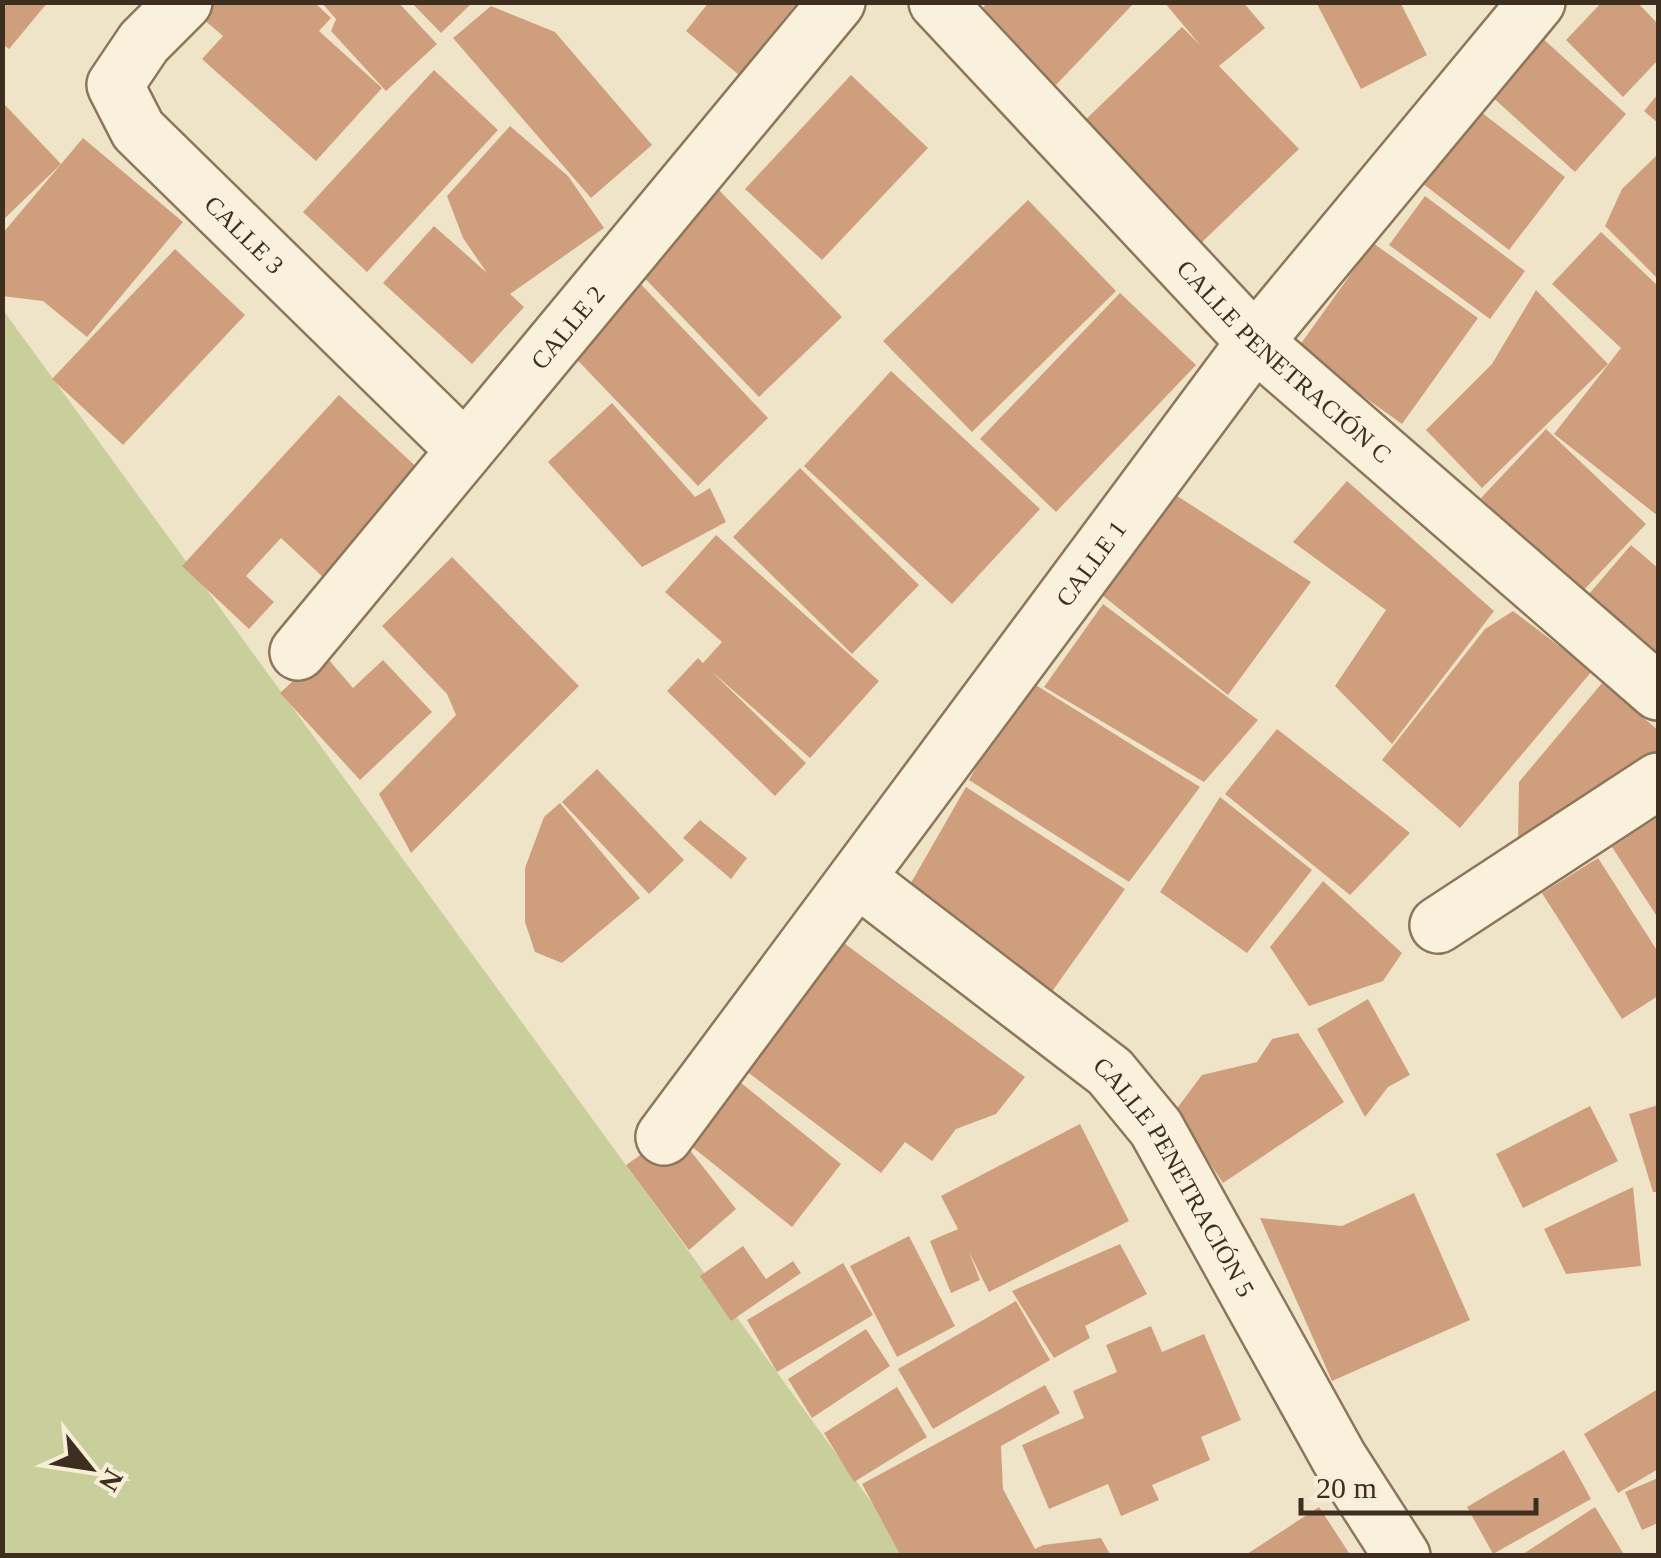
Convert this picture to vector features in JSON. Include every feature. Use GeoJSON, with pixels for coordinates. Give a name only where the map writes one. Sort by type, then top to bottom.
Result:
{"type":"FeatureCollection","features":[{"type":"Feature","properties":{"kind":"street","name":"CALLE 3"},"geometry":{"type":"LineString","coordinates":[[184,2],[144,42],[115,85],[138,130],[466,450]]}},
{"type":"Feature","properties":{"kind":"street","name":"CALLE 2"},"geometry":{"type":"LineString","coordinates":[[298,652],[837,2]]}},
{"type":"Feature","properties":{"kind":"street","name":"CALLE PENETRACIÓN C"},"geometry":{"type":"LineString","coordinates":[[937,2],[1254,342],[1658,692]]}},
{"type":"Feature","properties":{"kind":"street","name":"CALLE 1"},"geometry":{"type":"LineString","coordinates":[[664,1137],[1254,342],[1537,2]]}},
{"type":"Feature","properties":{"kind":"street"},"geometry":{"type":"LineString","coordinates":[[1438,924],[1658,781]]}},
{"type":"Feature","properties":{"kind":"street","name":"CALLE PENETRACIÓN 5"},"geometry":{"type":"LineString","coordinates":[[857,878],[1110,1072],[1156,1128],[1338,1458],[1402,1556]]}},
{"type":"Feature","properties":{"kind":"green space"},"geometry":{"type":"Polygon","coordinates":[[[3,310],[910,1555],[3,1555],[3,310]]]}},
{"type":"Feature","properties":{"kind":"building"},"geometry":{"type":"Polygon","coordinates":[[[2,2],[48,2],[9,49],[2,44],[2,2]]]}},
{"type":"Feature","properties":{"kind":"building"},"geometry":{"type":"Polygon","coordinates":[[[216,2],[314,2],[331,18],[319,31],[382,88],[316,161],[202,59],[223,36],[202,18],[216,2]]]}},
{"type":"Feature","properties":{"kind":"building"},"geometry":{"type":"Polygon","coordinates":[[[321,2],[398,2],[437,44],[386,91],[331,31],[336,19],[321,2]]]}},
{"type":"Feature","properties":{"kind":"building"},"geometry":{"type":"Polygon","coordinates":[[[411,2],[473,2],[441,33],[411,2]]]}},
{"type":"Feature","properties":{"kind":"building"},"geometry":{"type":"Polygon","coordinates":[[[709,2],[798,2],[739,75],[686,31],[709,2]]]}},
{"type":"Feature","properties":{"kind":"building"},"geometry":{"type":"Polygon","coordinates":[[[988,2],[1135,2],[1056,85],[979,12],[988,2]]]}},
{"type":"Feature","properties":{"kind":"building"},"geometry":{"type":"Polygon","coordinates":[[[1164,2],[1243,2],[1265,28],[1219,66],[1299,149],[1200,244],[1083,122],[1182,27],[1201,46],[1164,2]]]}},
{"type":"Feature","properties":{"kind":"building"},"geometry":{"type":"Polygon","coordinates":[[[1316,2],[1400,2],[1427,55],[1361,89],[1316,2]]]}},
{"type":"Feature","properties":{"kind":"building"},"geometry":{"type":"Polygon","coordinates":[[[1602,2],[1637,2],[1658,24],[1658,60],[1623,97],[1566,40],[1602,2]]]}},
{"type":"Feature","properties":{"kind":"building"},"geometry":{"type":"Polygon","coordinates":[[[491,6],[555,32],[652,145],[591,198],[453,38],[491,6]]]}},
{"type":"Feature","properties":{"kind":"building"},"geometry":{"type":"Polygon","coordinates":[[[1540,36],[1626,114],[1575,172],[1489,94],[1540,36]]]}},
{"type":"Feature","properties":{"kind":"building"},"geometry":{"type":"Polygon","coordinates":[[[434,70],[498,130],[367,272],[303,212],[434,70]]]}},
{"type":"Feature","properties":{"kind":"building"},"geometry":{"type":"Polygon","coordinates":[[[851,75],[928,148],[822,260],[745,189],[851,75]]]}},
{"type":"Feature","properties":{"kind":"building"},"geometry":{"type":"Polygon","coordinates":[[[1658,94],[1658,123],[1644,111],[1658,94]]]}},
{"type":"Feature","properties":{"kind":"building"},"geometry":{"type":"Polygon","coordinates":[[[5,105],[61,164],[2,221],[2,107],[5,105]]]}},
{"type":"Feature","properties":{"kind":"building"},"geometry":{"type":"Polygon","coordinates":[[[1477,109],[1565,177],[1509,250],[1422,183],[1477,109]]]}},
{"type":"Feature","properties":{"kind":"building"},"geometry":{"type":"Polygon","coordinates":[[[510,126],[568,176],[604,228],[510,294],[524,307],[472,364],[383,283],[434,226],[487,273],[463,238],[447,196],[510,126]]]}},
{"type":"Feature","properties":{"kind":"building"},"geometry":{"type":"Polygon","coordinates":[[[83,138],[183,222],[87,337],[43,301],[2,296],[2,234],[83,138]]]}},
{"type":"Feature","properties":{"kind":"building"},"geometry":{"type":"Polygon","coordinates":[[[1656,156],[1658,279],[1605,226],[1622,189],[1656,156]]]}},
{"type":"Feature","properties":{"kind":"building"},"geometry":{"type":"Polygon","coordinates":[[[715,186],[842,317],[759,397],[633,266],[715,186]]]}},
{"type":"Feature","properties":{"kind":"building"},"geometry":{"type":"Polygon","coordinates":[[[1425,196],[1525,271],[1490,319],[1389,245],[1425,196]]]}},
{"type":"Feature","properties":{"kind":"building"},"geometry":{"type":"Polygon","coordinates":[[[1028,200],[1116,291],[972,432],[883,341],[1028,200]]]}},
{"type":"Feature","properties":{"kind":"building"},"geometry":{"type":"Polygon","coordinates":[[[1601,232],[1658,286],[1658,516],[1554,434],[1621,348],[1552,284],[1601,232]]]}},
{"type":"Feature","properties":{"kind":"building"},"geometry":{"type":"Polygon","coordinates":[[[1373,243],[1478,318],[1402,424],[1297,349],[1373,243]]]}},
{"type":"Feature","properties":{"kind":"building"},"geometry":{"type":"Polygon","coordinates":[[[175,249],[245,315],[123,445],[52,379],[175,249]]]}},
{"type":"Feature","properties":{"kind":"building"},"geometry":{"type":"Polygon","coordinates":[[[634,277],[768,418],[698,486],[563,345],[634,277]]]}},
{"type":"Feature","properties":{"kind":"building"},"geometry":{"type":"Polygon","coordinates":[[[1536,290],[1608,364],[1482,488],[1426,430],[1492,364],[1536,290]]]}},
{"type":"Feature","properties":{"kind":"building"},"geometry":{"type":"Polygon","coordinates":[[[1120,293],[1196,365],[1056,512],[980,439],[1120,293]]]}},
{"type":"Feature","properties":{"kind":"building"},"geometry":{"type":"Polygon","coordinates":[[[891,371],[1040,509],[952,604],[804,466],[891,371]]]}},
{"type":"Feature","properties":{"kind":"building"},"geometry":{"type":"Polygon","coordinates":[[[339,395],[424,474],[326,580],[281,538],[246,576],[274,602],[249,629],[182,566],[339,395]]]}},
{"type":"Feature","properties":{"kind":"building"},"geometry":{"type":"Polygon","coordinates":[[[612,403],[695,497],[710,488],[726,522],[642,567],[548,462],[612,403]]]}},
{"type":"Feature","properties":{"kind":"building"},"geometry":{"type":"Polygon","coordinates":[[[1546,429],[1646,524],[1580,594],[1481,498],[1546,429]]]}},
{"type":"Feature","properties":{"kind":"building"},"geometry":{"type":"Polygon","coordinates":[[[800,468],[919,585],[852,654],[733,537],[800,468]]]}},
{"type":"Feature","properties":{"kind":"building"},"geometry":{"type":"Polygon","coordinates":[[[1347,481],[1494,611],[1392,744],[1335,686],[1386,610],[1293,542],[1347,481]]]}},
{"type":"Feature","properties":{"kind":"building"},"geometry":{"type":"Polygon","coordinates":[[[1160,485],[1311,582],[1228,695],[1083,580],[1160,485]]]}},
{"type":"Feature","properties":{"kind":"building"},"geometry":{"type":"Polygon","coordinates":[[[716,535],[879,681],[810,758],[710,670],[806,763],[775,796],[667,691],[698,658],[703,663],[722,642],[665,592],[716,535]]]}},
{"type":"Feature","properties":{"kind":"building"},"geometry":{"type":"Polygon","coordinates":[[[1631,545],[1658,568],[1658,652],[1589,594],[1631,545]]]}},
{"type":"Feature","properties":{"kind":"building"},"geometry":{"type":"Polygon","coordinates":[[[452,557],[579,686],[411,853],[379,794],[456,715],[447,694],[382,626],[452,557]]]}},
{"type":"Feature","properties":{"kind":"building"},"geometry":{"type":"Polygon","coordinates":[[[1103,604],[1258,720],[1204,782],[1044,687],[1103,604]]]}},
{"type":"Feature","properties":{"kind":"building"},"geometry":{"type":"Polygon","coordinates":[[[1513,611],[1592,671],[1460,828],[1382,760],[1485,629],[1513,611]]]}},
{"type":"Feature","properties":{"kind":"building"},"geometry":{"type":"Polygon","coordinates":[[[323,653],[353,688],[383,660],[432,712],[360,780],[280,693],[323,653]]]}},
{"type":"Feature","properties":{"kind":"building"},"geometry":{"type":"Polygon","coordinates":[[[1026,679],[1200,787],[1129,882],[969,780],[1026,679]]]}},
{"type":"Feature","properties":{"kind":"building"},"geometry":{"type":"Polygon","coordinates":[[[1602,683],[1658,730],[1658,754],[1518,839],[1519,782],[1602,683]]]}},
{"type":"Feature","properties":{"kind":"building"},"geometry":{"type":"Polygon","coordinates":[[[1277,729],[1410,833],[1350,895],[1225,794],[1277,729]]]}},
{"type":"Feature","properties":{"kind":"building"},"geometry":{"type":"Polygon","coordinates":[[[597,769],[684,860],[649,894],[562,802],[597,769]]]}},
{"type":"Feature","properties":{"kind":"building"},"geometry":{"type":"Polygon","coordinates":[[[966,787],[1125,889],[1051,993],[904,895],[966,787]]]}},
{"type":"Feature","properties":{"kind":"building"},"geometry":{"type":"Polygon","coordinates":[[[1220,797],[1312,870],[1247,953],[1160,892],[1220,797]]]}},
{"type":"Feature","properties":{"kind":"building"},"geometry":{"type":"Polygon","coordinates":[[[560,803],[640,898],[562,963],[535,952],[525,922],[525,868],[544,817],[560,803]]]}},
{"type":"Feature","properties":{"kind":"building"},"geometry":{"type":"Polygon","coordinates":[[[1658,817],[1658,918],[1612,847],[1658,817]]]}},
{"type":"Feature","properties":{"kind":"building"},"geometry":{"type":"Polygon","coordinates":[[[700,820],[747,858],[731,879],[683,838],[700,820]]]}},
{"type":"Feature","properties":{"kind":"building"},"geometry":{"type":"Polygon","coordinates":[[[1598,858],[1658,952],[1658,996],[1622,1019],[1542,893],[1598,858]]]}},
{"type":"Feature","properties":{"kind":"building"},"geometry":{"type":"Polygon","coordinates":[[[1323,881],[1402,953],[1383,981],[1309,1006],[1270,947],[1323,881]]]}},
{"type":"Feature","properties":{"kind":"building"},"geometry":{"type":"Polygon","coordinates":[[[833,935],[1025,1077],[996,1114],[956,1129],[932,1161],[905,1142],[881,1173],[737,1064],[833,935]]]}},
{"type":"Feature","properties":{"kind":"building"},"geometry":{"type":"Polygon","coordinates":[[[1368,999],[1410,1075],[1388,1087],[1365,1117],[1317,1029],[1368,999]]]}},
{"type":"Feature","properties":{"kind":"building"},"geometry":{"type":"Polygon","coordinates":[[[1298,1033],[1344,1102],[1223,1183],[1175,1111],[1202,1075],[1257,1062],[1272,1039],[1298,1033]]]}},
{"type":"Feature","properties":{"kind":"building"},"geometry":{"type":"Polygon","coordinates":[[[730,1074],[841,1164],[792,1227],[680,1137],[730,1074]]]}},
{"type":"Feature","properties":{"kind":"building"},"geometry":{"type":"Polygon","coordinates":[[[1658,1105],[1658,1192],[1653,1192],[1629,1114],[1658,1105]]]}},
{"type":"Feature","properties":{"kind":"building"},"geometry":{"type":"Polygon","coordinates":[[[1590,1106],[1618,1161],[1523,1208],[1496,1154],[1590,1106]]]}},
{"type":"Feature","properties":{"kind":"building"},"geometry":{"type":"Polygon","coordinates":[[[1080,1124],[1129,1221],[989,1292],[969,1252],[980,1280],[951,1293],[930,1241],[958,1229],[941,1196],[1080,1124]]]}},
{"type":"Feature","properties":{"kind":"building"},"geometry":{"type":"Polygon","coordinates":[[[675,1131],[736,1209],[689,1250],[626,1165],[675,1131]]]}},
{"type":"Feature","properties":{"kind":"building"},"geometry":{"type":"Polygon","coordinates":[[[1633,1187],[1641,1266],[1566,1274],[1544,1229],[1633,1187]]]}},
{"type":"Feature","properties":{"kind":"building"},"geometry":{"type":"Polygon","coordinates":[[[1414,1193],[1470,1320],[1332,1381],[1260,1218],[1342,1226],[1414,1193]]]}},
{"type":"Feature","properties":{"kind":"building"},"geometry":{"type":"Polygon","coordinates":[[[909,1236],[955,1326],[897,1357],[850,1266],[909,1236]]]}},
{"type":"Feature","properties":{"kind":"building"},"geometry":{"type":"Polygon","coordinates":[[[1120,1244],[1147,1294],[1085,1326],[1090,1338],[1054,1358],[1012,1291],[1120,1244]]]}},
{"type":"Feature","properties":{"kind":"building"},"geometry":{"type":"Polygon","coordinates":[[[743,1246],[766,1279],[793,1261],[801,1273],[731,1321],[700,1276],[743,1246]]]}},
{"type":"Feature","properties":{"kind":"building"},"geometry":{"type":"Polygon","coordinates":[[[843,1263],[873,1315],[777,1372],[747,1320],[843,1263]]]}},
{"type":"Feature","properties":{"kind":"building"},"geometry":{"type":"Polygon","coordinates":[[[1016,1301],[1050,1360],[933,1429],[898,1369],[1016,1301]]]}},
{"type":"Feature","properties":{"kind":"building"},"geometry":{"type":"Polygon","coordinates":[[[1151,1326],[1162,1352],[1204,1334],[1241,1420],[1201,1437],[1210,1460],[1152,1485],[1159,1500],[1121,1516],[1108,1484],[1049,1509],[1022,1445],[1084,1418],[1073,1391],[1117,1372],[1106,1345],[1151,1326]]]}},
{"type":"Feature","properties":{"kind":"building"},"geometry":{"type":"Polygon","coordinates":[[[866,1329],[890,1366],[812,1418],[788,1379],[866,1329]]]}},
{"type":"Feature","properties":{"kind":"building"},"geometry":{"type":"Polygon","coordinates":[[[1045,1385],[1060,1413],[1001,1446],[1003,1489],[1035,1549],[1101,1538],[1111,1556],[901,1556],[862,1484],[1045,1385]]]}},
{"type":"Feature","properties":{"kind":"building"},"geometry":{"type":"Polygon","coordinates":[[[897,1387],[927,1437],[854,1482],[824,1433],[897,1387]]]}},
{"type":"Feature","properties":{"kind":"building"},"geometry":{"type":"Polygon","coordinates":[[[1658,1389],[1658,1469],[1618,1493],[1584,1434],[1658,1389]]]}},
{"type":"Feature","properties":{"kind":"building"},"geometry":{"type":"Polygon","coordinates":[[[1564,1450],[1591,1499],[1493,1554],[1467,1507],[1564,1450]]]}},
{"type":"Feature","properties":{"kind":"building"},"geometry":{"type":"Polygon","coordinates":[[[1658,1478],[1658,1523],[1642,1530],[1625,1492],[1658,1478]]]}},
{"type":"Feature","properties":{"kind":"building"},"geometry":{"type":"Polygon","coordinates":[[[1319,1507],[1351,1556],[1244,1556],[1319,1507]]]}},
{"type":"Feature","properties":{"kind":"building"},"geometry":{"type":"Polygon","coordinates":[[[1595,1507],[1625,1556],[1520,1556],[1595,1507]]]}}]}
